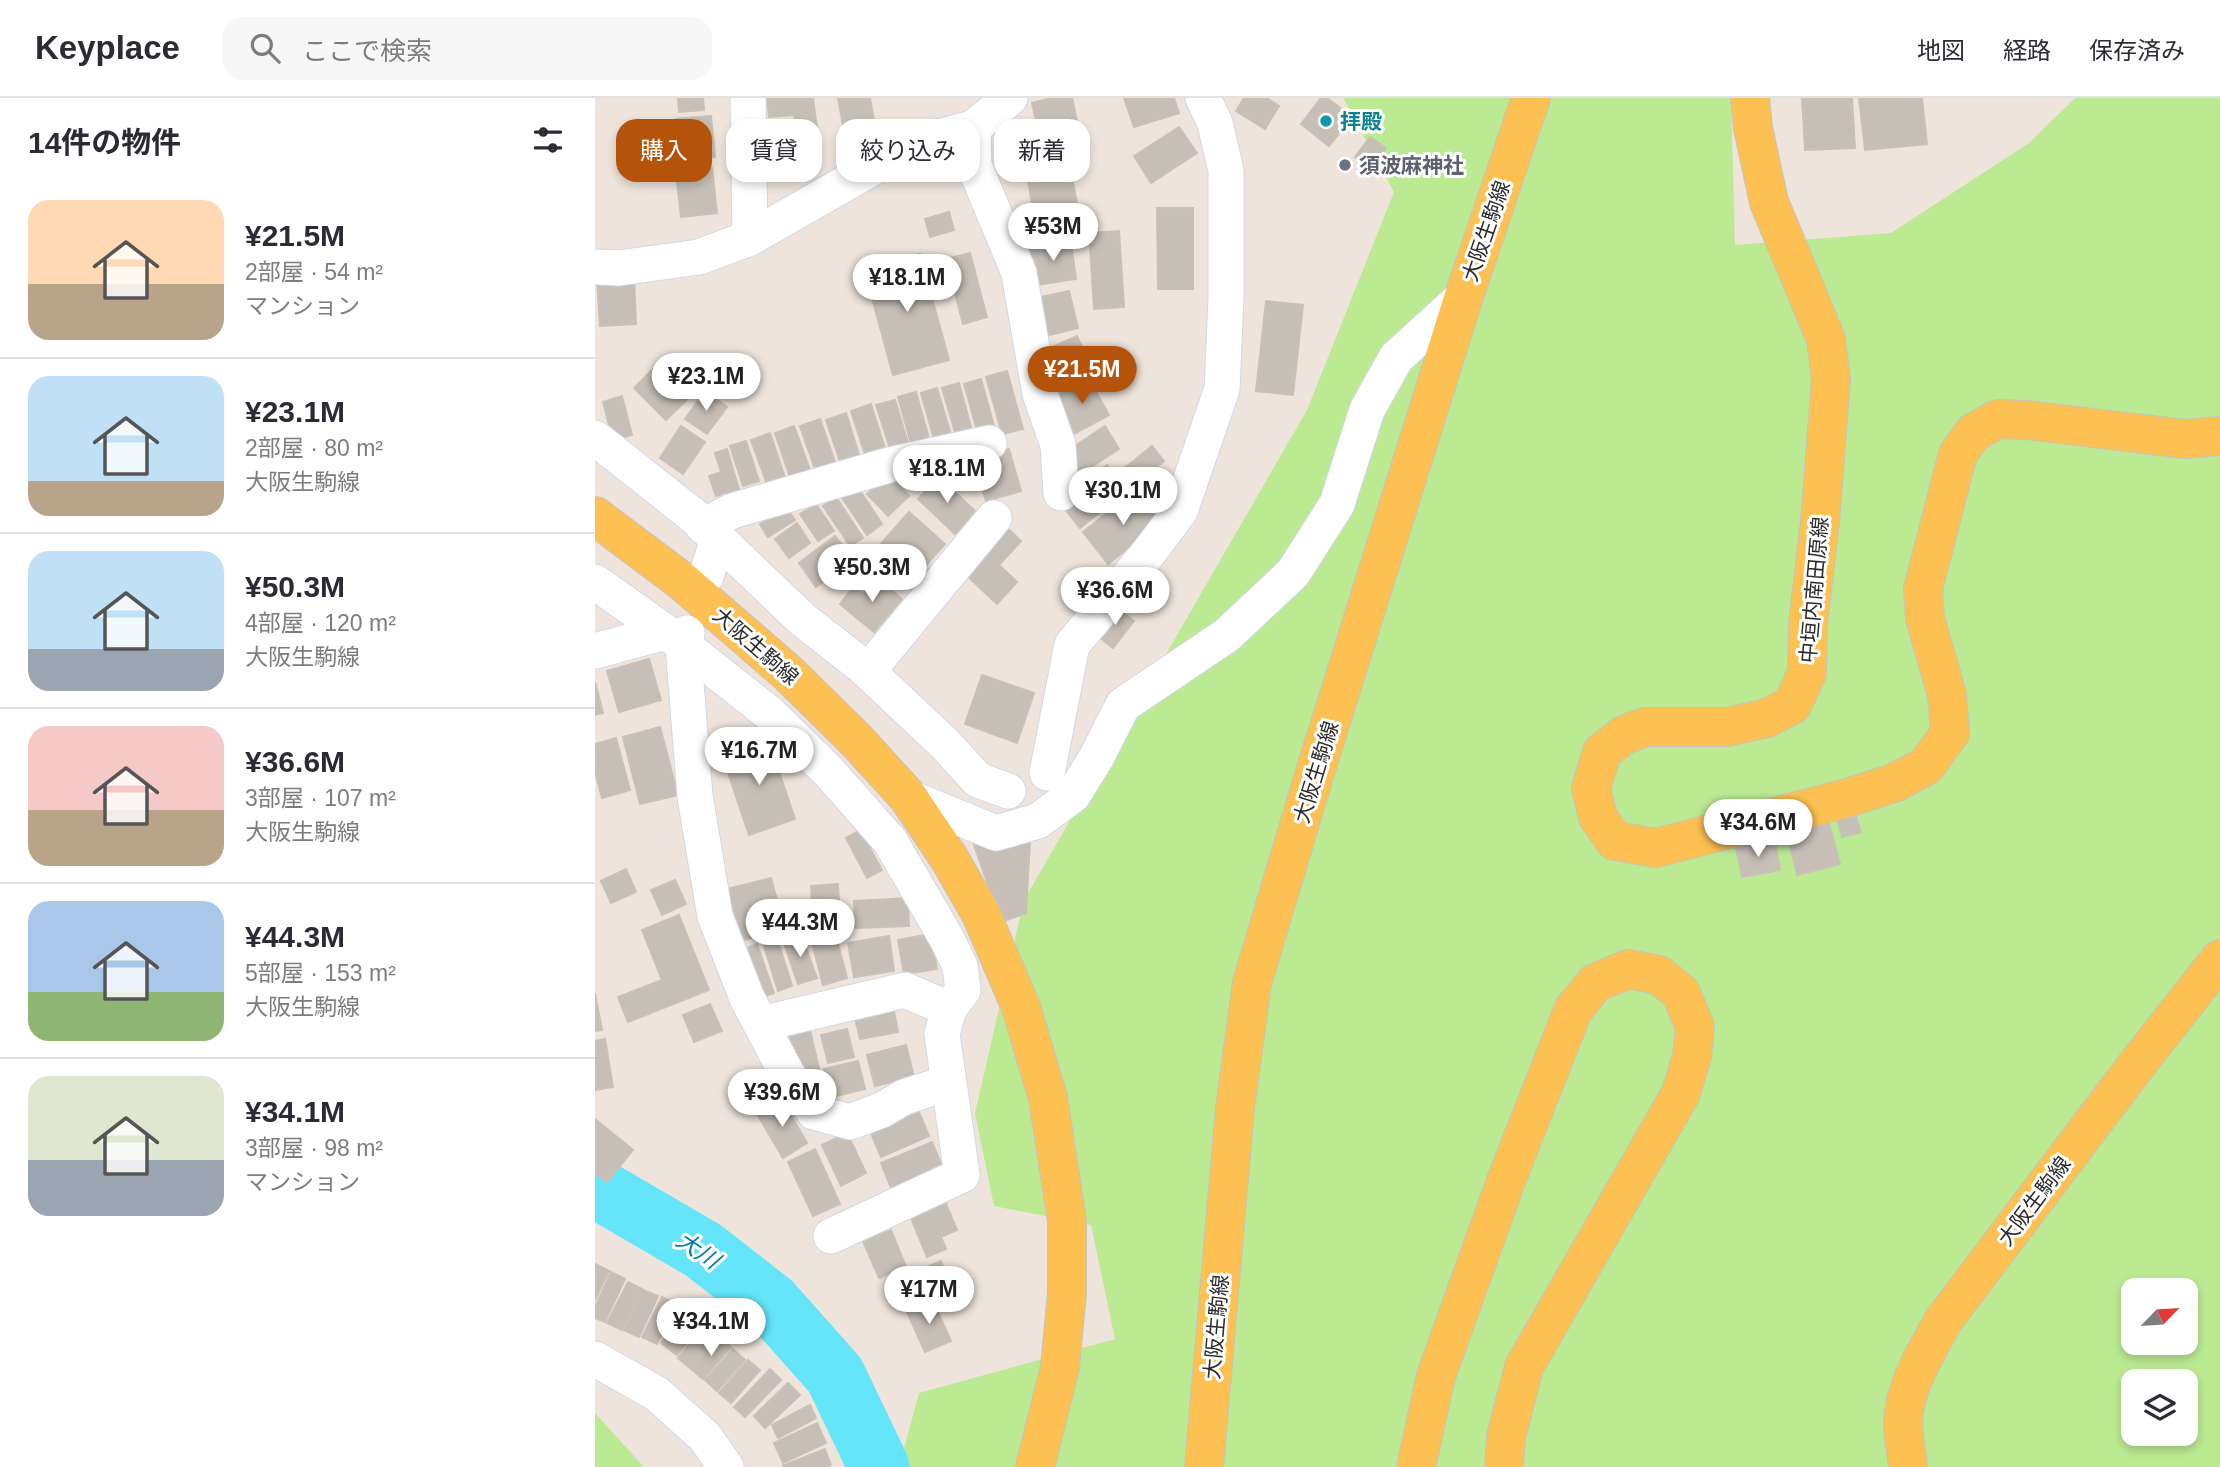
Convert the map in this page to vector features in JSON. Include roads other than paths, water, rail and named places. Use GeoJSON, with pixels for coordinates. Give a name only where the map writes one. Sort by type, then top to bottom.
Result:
{"type":"FeatureCollection","features":[{"type":"Feature","properties":{"kind":"main road","name":"大阪生駒線"},"geometry":{"type":"LineString","coordinates":[[1204,1467],[1235,1108],[1252,983],[1464,296],[1531,98]]}},
{"type":"Feature","properties":{"kind":"main road","name":"中垣内南田原線"},"geometry":{"type":"LineString","coordinates":[[1750,98],[1753,128],[1769,202],[1826,340],[1831,380],[1820,523],[1808,623],[1807,673],[1792,705],[1766,718],[1727,727],[1645,727],[1624,735],[1602,752],[1591,788],[1598,817],[1615,841],[1656,848],[1847,798],[1894,783],[1926,766],[1949,733],[1947,695],[1925,618],[1923,589],[1958,454],[1973,433],[1998,419],[2185,439],[2220,436]]}},
{"type":"Feature","properties":{"kind":"main road","name":"大阪生駒線"},"geometry":{"type":"LineString","coordinates":[[595,516],[683,582],[789,674],[856,740],[908,797],[949,858],[981,914],[1021,1007],[1048,1098],[1067,1221],[1067,1293],[1060,1367],[1035,1467]]}},
{"type":"Feature","properties":{"kind":"main road","name":"大阪生駒線"},"geometry":{"type":"LineString","coordinates":[[1908,1467],[1903,1424],[1906,1400],[1919,1366],[1943,1321],[2220,959]]}},
{"type":"Feature","properties":{"kind":"main road"},"geometry":{"type":"LineString","coordinates":[[1416,1467],[1436,1376],[1506,1181],[1573,1010],[1595,983],[1627,969],[1660,975],[1681,993],[1695,1027],[1692,1056],[1681,1093],[1524,1367],[1506,1437],[1504,1467]]}},
{"type":"Feature","properties":{"kind":"street"},"geometry":{"type":"LineString","coordinates":[[748,98],[750,238]]}},
{"type":"Feature","properties":{"kind":"street"},"geometry":{"type":"LineString","coordinates":[[980,122],[1010,98]]}},
{"type":"Feature","properties":{"kind":"street"},"geometry":{"type":"LineString","coordinates":[[1047,773],[1072,645],[1180,511],[1222,389],[1226,298],[1226,172],[1215,123],[1203,98]]}},
{"type":"Feature","properties":{"kind":"street"},"geometry":{"type":"LineString","coordinates":[[980,179],[1019,273],[1040,394],[1058,445],[1061,494]]}},
{"type":"Feature","properties":{"kind":"street"},"geometry":{"type":"LineString","coordinates":[[595,267],[619,268],[699,257],[750,238],[848,182]]}},
{"type":"Feature","properties":{"kind":"street"},"geometry":{"type":"LineString","coordinates":[[908,797],[996,833],[1038,821],[1073,795],[1096,758],[1123,705],[1227,635],[1293,573],[1337,504],[1367,410],[1396,358],[1464,296]]}},
{"type":"Feature","properties":{"kind":"street"},"geometry":{"type":"LineString","coordinates":[[595,438],[711,533],[803,619],[868,671],[945,744],[978,780],[1008,791]]}},
{"type":"Feature","properties":{"kind":"street"},"geometry":{"type":"LineString","coordinates":[[706,576],[711,533],[732,511],[889,465],[989,443]]}},
{"type":"Feature","properties":{"kind":"street"},"geometry":{"type":"LineString","coordinates":[[868,671],[994,518]]}},
{"type":"Feature","properties":{"kind":"street"},"geometry":{"type":"LineString","coordinates":[[595,582],[679,635],[769,713],[829,772],[890,841],[960,966],[963,990],[949,1009],[942,1034],[962,1175],[831,1236]]}},
{"type":"Feature","properties":{"kind":"street"},"geometry":{"type":"LineString","coordinates":[[595,651],[679,635]]}},
{"type":"Feature","properties":{"kind":"street"},"geometry":{"type":"LineString","coordinates":[[679,635],[695,796],[715,916],[747,998],[787,1074],[814,1112],[850,1122],[882,1110],[904,1097],[948,1083]]}},
{"type":"Feature","properties":{"kind":"street"},"geometry":{"type":"LineString","coordinates":[[761,1024],[905,990],[949,1009]]}},
{"type":"Feature","properties":{"kind":"street"},"geometry":{"type":"LineString","coordinates":[[595,1359],[657,1394],[705,1437],[726,1467]]}},
{"type":"Feature","properties":{"kind":"waterway","name":"大川"},"geometry":{"type":"LineString","coordinates":[[595,1187],[703,1250],[771,1303],[835,1375],[879,1467]]}},
{"type":"Feature","properties":{"kind":"place","name":"拝殿"},"geometry":{"type":"Point","coordinates":[1326,121]}},
{"type":"Feature","properties":{"kind":"place","name":"須波麻神社"},"geometry":{"type":"Point","coordinates":[1345,165]}}]}
